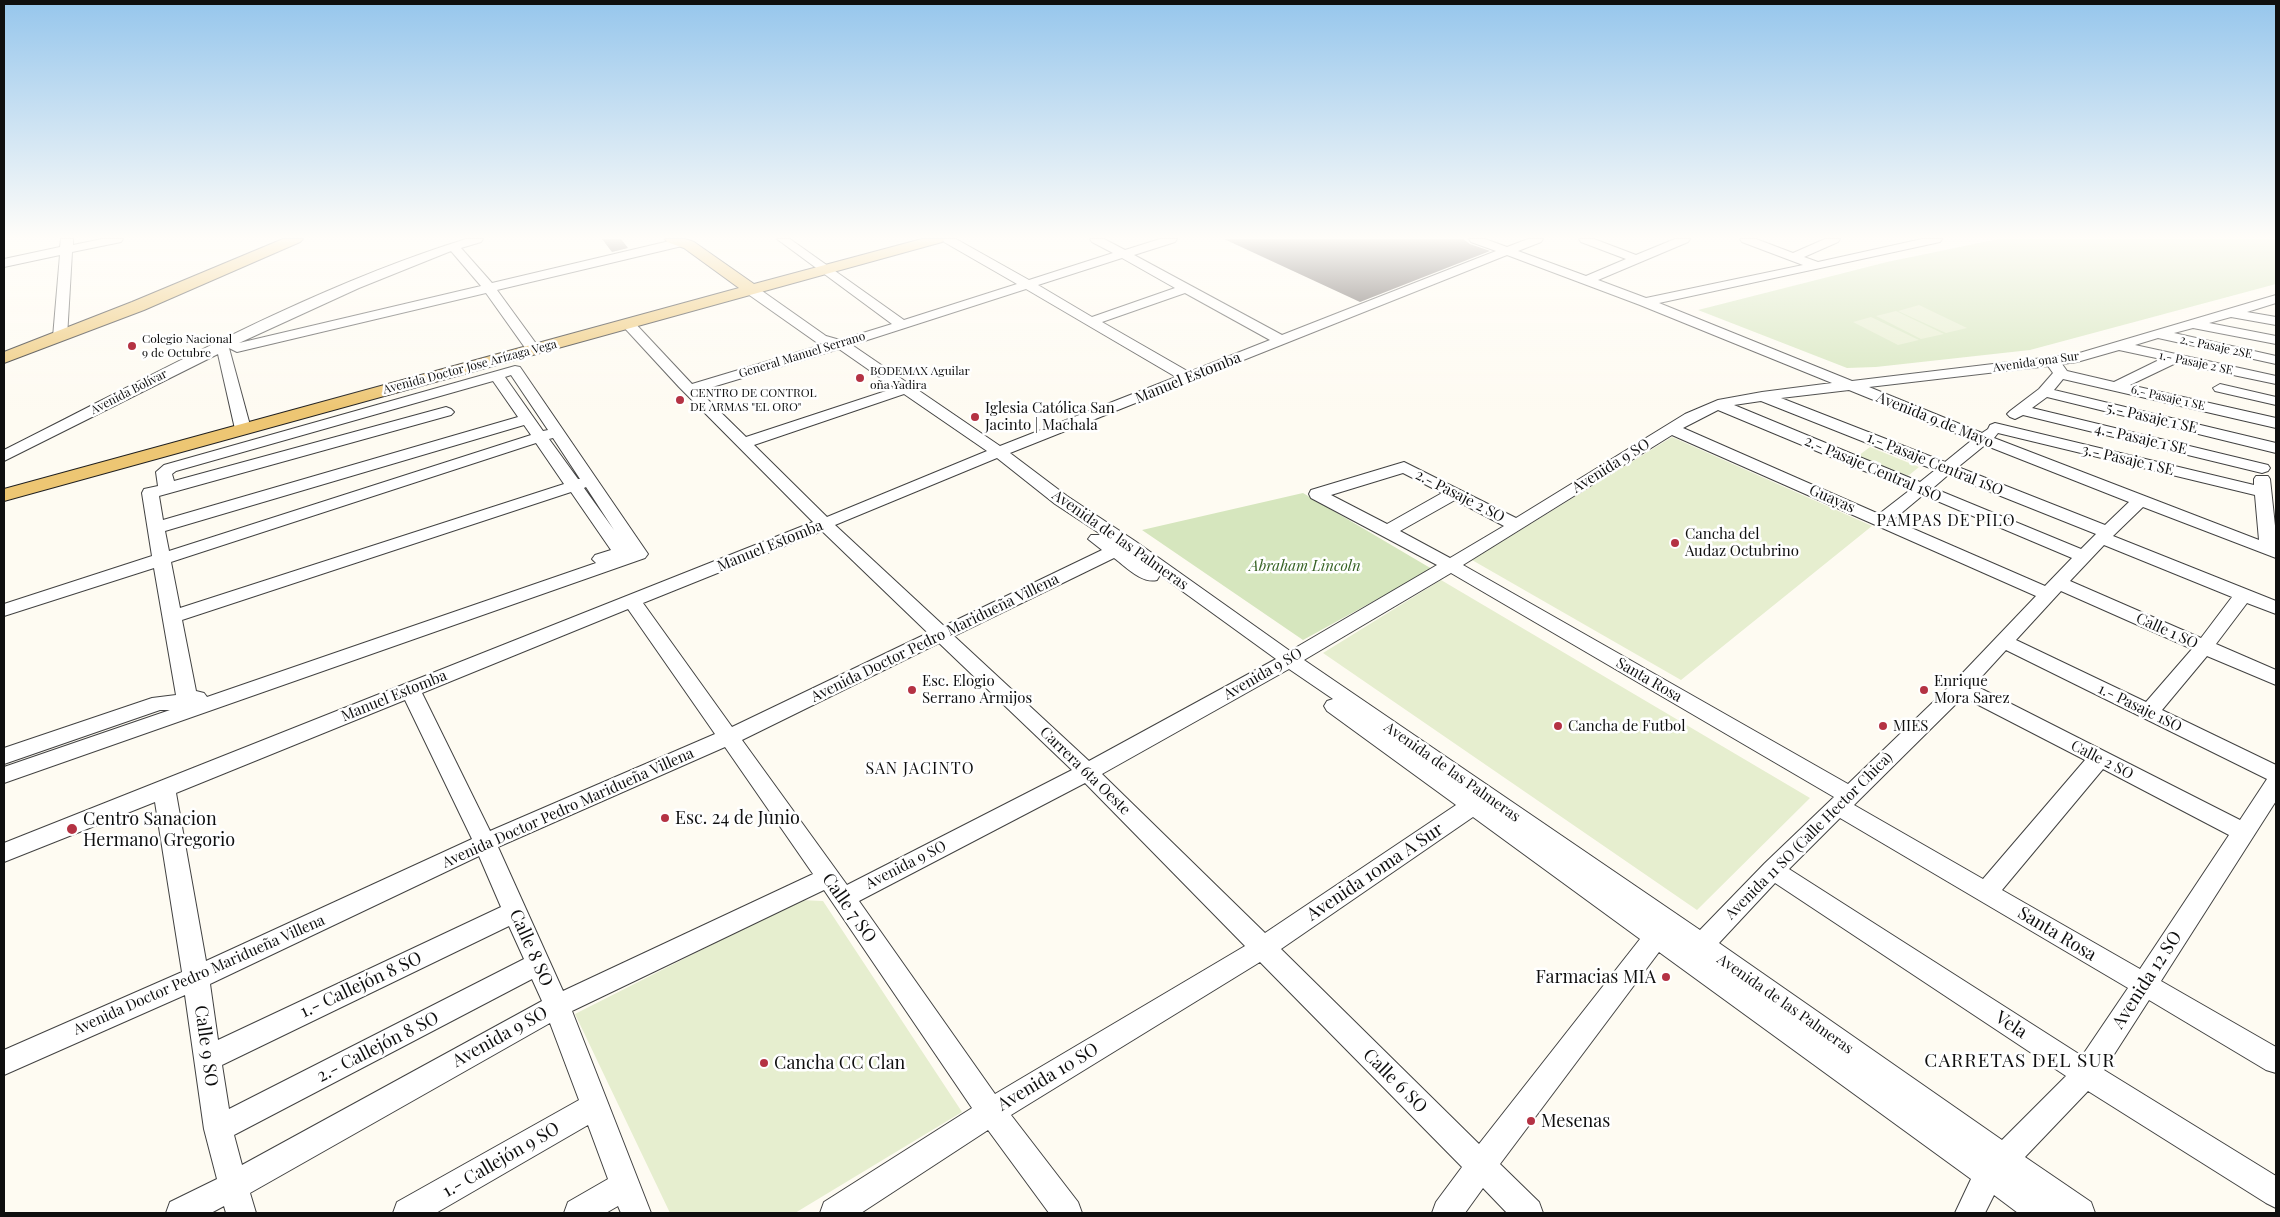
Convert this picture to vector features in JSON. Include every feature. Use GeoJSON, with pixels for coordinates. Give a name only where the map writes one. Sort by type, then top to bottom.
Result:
{"type":"FeatureCollection","features":[{"type":"Feature","properties":{"kind":"main road"},"geometry":{"type":"LineString","coordinates":[[4,358],[162,296]]}},
{"type":"Feature","properties":{"kind":"main road","name":"Avenida Doctor Jose Arízaga Vega"},"geometry":{"type":"LineString","coordinates":[[4,495],[725,296]]}},
{"type":"Feature","properties":{"kind":"street"},"geometry":{"type":"LineString","coordinates":[[60,337],[63,296]]}},
{"type":"Feature","properties":{"kind":"street","name":"Avenida Bolívar"},"geometry":{"type":"LineString","coordinates":[[4,456],[331,296]]}},
{"type":"Feature","properties":{"kind":"street"},"geometry":{"type":"LineString","coordinates":[[243,429],[219,350],[455,296]]}},
{"type":"Feature","properties":{"kind":"street"},"geometry":{"type":"LineString","coordinates":[[495,296],[533,350]]}},
{"type":"Feature","properties":{"kind":"street","name":"Avenida de las Palmeras"},"geometry":{"type":"LineString","coordinates":[[760,296],[992,456],[1695,952],[1996,1167],[2080,1213]]}},
{"type":"Feature","properties":{"kind":"street"},"geometry":{"type":"LineString","coordinates":[[864,296],[897,320]]}},
{"type":"Feature","properties":{"kind":"street","name":"General Manuel Serrano"},"geometry":{"type":"LineString","coordinates":[[686,386],[830,344],[897,320],[977,296]]}},
{"type":"Feature","properties":{"kind":"street"},"geometry":{"type":"LineString","coordinates":[[1047,296],[1189,378]]}},
{"type":"Feature","properties":{"kind":"street"},"geometry":{"type":"LineString","coordinates":[[1093,321],[1164,296]]}},
{"type":"Feature","properties":{"kind":"street"},"geometry":{"type":"LineString","coordinates":[[1200,296],[1280,340]]}},
{"type":"Feature","properties":{"kind":"street","name":"Manuel Estomba"},"geometry":{"type":"LineString","coordinates":[[4,853],[1280,340],[1396,296]]}},
{"type":"Feature","properties":{"kind":"street","name":"Avenida 9 de Mayo"},"geometry":{"type":"LineString","coordinates":[[1629,296],[1983,439],[2273,551]]}},
{"type":"Feature","properties":{"kind":"street"},"geometry":{"type":"LineString","coordinates":[[1645,302],[1675,296]]}},
{"type":"Feature","properties":{"kind":"street","name":"Avenida 9na Sur"},"geometry":{"type":"LineString","coordinates":[[1762,396],[1848,385],[2056,368],[2077,358],[2116,345],[2230,312],[2273,302]]}},
{"type":"Feature","properties":{"kind":"street"},"geometry":{"type":"LineString","coordinates":[[2230,312],[2276,321]]}},
{"type":"Feature","properties":{"kind":"street","name":"General Manuel Serrano"},"geometry":{"type":"LineString","coordinates":[[830,344],[897,320]]}},
{"type":"Feature","properties":{"kind":"street","name":"Carrera 6ta Oeste"},"geometry":{"type":"LineString","coordinates":[[627,323],[686,386],[824,524],[1087,772],[1264,947]]}},
{"type":"Feature","properties":{"kind":"street"},"geometry":{"type":"LineString","coordinates":[[2191,323],[2276,340]]}},
{"type":"Feature","properties":{"kind":"street","name":"2.- Pasaje 2SE"},"geometry":{"type":"LineString","coordinates":[[2155,334],[2276,360]]}},
{"type":"Feature","properties":{"kind":"street","name":"1.- Pasaje 2 SE"},"geometry":{"type":"LineString","coordinates":[[2116,345],[2276,380]]}},
{"type":"Feature","properties":{"kind":"street"},"geometry":{"type":"LineString","coordinates":[[2117,386],[2175,358]]}},
{"type":"Feature","properties":{"kind":"street"},"geometry":{"type":"LineString","coordinates":[[1881,521],[1995,428],[2044,392],[2056,368]]}},
{"type":"Feature","properties":{"kind":"street","name":"6.- Pasaje 1 SE"},"geometry":{"type":"LineString","coordinates":[[2056,368],[2117,386],[2276,423]]}},
{"type":"Feature","properties":{"kind":"street"},"geometry":{"type":"LineString","coordinates":[[167,489],[164,472],[170,468],[514,370],[542,429]]}},
{"type":"Feature","properties":{"kind":"street"},"geometry":{"type":"LineString","coordinates":[[2194,404],[2242,373]]}},
{"type":"Feature","properties":{"kind":"street"},"geometry":{"type":"LineString","coordinates":[[4,775],[189,706],[638,554],[581,486],[542,429],[496,375]]}},
{"type":"Feature","properties":{"kind":"street"},"geometry":{"type":"LineString","coordinates":[[2220,388],[2276,401]]}},
{"type":"Feature","properties":{"kind":"street"},"geometry":{"type":"LineString","coordinates":[[743,443],[899,391]]}},
{"type":"Feature","properties":{"kind":"street","name":"5.- Pasaje 1 SE"},"geometry":{"type":"LineString","coordinates":[[2044,392],[2276,448]]}},
{"type":"Feature","properties":{"kind":"street","name":"Avenida 9 SO"},"geometry":{"type":"LineString","coordinates":[[181,1213],[235,1185],[557,1006],[835,888],[1087,772],[1283,662],[1450,565],[1690,417],[1718,404],[1762,396]]}},
{"type":"Feature","properties":{"kind":"street","name":"1.- Pasaje Central 1SO"},"geometry":{"type":"LineString","coordinates":[[1762,396],[1945,468],[2276,608]]}},
{"type":"Feature","properties":{"kind":"street","name":"2.- Pasaje Central 1SO"},"geometry":{"type":"LineString","coordinates":[[1718,404],[2083,556]]}},
{"type":"Feature","properties":{"kind":"street","name":"4.- Pasaje 1 SE"},"geometry":{"type":"LineString","coordinates":[[2020,410],[2262,468]]}},
{"type":"Feature","properties":{"kind":"street"},"geometry":{"type":"LineString","coordinates":[[189,706],[150,493],[446,412]]}},
{"type":"Feature","properties":{"kind":"street","name":"3.- Pasaje 1 SE"},"geometry":{"type":"LineString","coordinates":[[1995,428],[2262,492]]}},
{"type":"Feature","properties":{"kind":"street"},"geometry":{"type":"LineString","coordinates":[[156,528],[542,429]]}},
{"type":"Feature","properties":{"kind":"street"},"geometry":{"type":"LineString","coordinates":[[4,610],[542,429]]}},
{"type":"Feature","properties":{"kind":"street","name":"Guayas"},"geometry":{"type":"LineString","coordinates":[[1671,429],[1881,521],[2053,589]]}},
{"type":"Feature","properties":{"kind":"street"},"geometry":{"type":"LineString","coordinates":[[2259,444],[2262,492],[2273,551]]}},
{"type":"Feature","properties":{"kind":"street","name":"2.- Pasaje 2 SO"},"geometry":{"type":"LineString","coordinates":[[1404,467],[1516,526]]}},
{"type":"Feature","properties":{"kind":"street","name":"Santa Rosa"},"geometry":{"type":"LineString","coordinates":[[1404,467],[1317,494],[1450,565],[1844,800],[1986,892],[2276,1062]]}},
{"type":"Feature","properties":{"kind":"street"},"geometry":{"type":"LineString","coordinates":[[174,622],[581,486]]}},
{"type":"Feature","properties":{"kind":"street"},"geometry":{"type":"LineString","coordinates":[[1386,532],[1453,494]]}},
{"type":"Feature","properties":{"kind":"street","name":"Avenida 11 SO (Calle Hector Chica)"},"geometry":{"type":"LineString","coordinates":[[1695,952],[1773,870],[1960,687],[2083,556],[2142,500]]}},
{"type":"Feature","properties":{"kind":"street","name":"Avenida Doctor Pedro Maridueña Villena"},"geometry":{"type":"LineString","coordinates":[[4,1063],[196,978],[486,843],[729,737],[1122,548]]}},
{"type":"Feature","properties":{"kind":"street"},"geometry":{"type":"LineString","coordinates":[[4,602],[161,556]]}},
{"type":"Feature","properties":{"kind":"street","name":"Calle 1 SO"},"geometry":{"type":"LineString","coordinates":[[2053,589],[2204,647],[2276,678]]}},
{"type":"Feature","properties":{"kind":"street"},"geometry":{"type":"LineString","coordinates":[[2149,712],[2204,647],[2244,595]]}},
{"type":"Feature","properties":{"kind":"street","name":"Calle 7 SO"},"geometry":{"type":"LineString","coordinates":[[632,601],[991,1112],[1067,1213]]}},
{"type":"Feature","properties":{"kind":"street","name":"1.- Pasaje 1SO"},"geometry":{"type":"LineString","coordinates":[[2003,641],[2276,774]]}},
{"type":"Feature","properties":{"kind":"street","name":"Calle 2 SO"},"geometry":{"type":"LineString","coordinates":[[1960,687],[2243,832]]}},
{"type":"Feature","properties":{"kind":"street","name":"Calle 8 SO"},"geometry":{"type":"LineString","coordinates":[[410,690],[486,843],[557,1006],[636,1213]]}},
{"type":"Feature","properties":{"kind":"street"},"geometry":{"type":"LineString","coordinates":[[4,756],[159,703],[189,706]]}},
{"type":"Feature","properties":{"kind":"street"},"geometry":{"type":"LineString","coordinates":[[1986,892],[2099,759]]}},
{"type":"Feature","properties":{"kind":"street","name":"Avenida 12 SO"},"geometry":{"type":"LineString","coordinates":[[1970,1213],[1996,1167],[2086,1074],[2276,783]]}},
{"type":"Feature","properties":{"kind":"street","name":"Calle 9 SO"},"geometry":{"type":"LineString","coordinates":[[164,788],[196,978],[218,1129],[235,1185],[241,1213]]}},
{"type":"Feature","properties":{"kind":"street","name":"Avenida 10ma A Sur"},"geometry":{"type":"LineString","coordinates":[[1264,947],[1480,801]]}},
{"type":"Feature","properties":{"kind":"street","name":"Vela"},"geometry":{"type":"LineString","coordinates":[[1773,870],[2086,1074],[2276,1193]]}},
{"type":"Feature","properties":{"kind":"street","name":"1.- Callejón 8 SO"},"geometry":{"type":"LineString","coordinates":[[207,1059],[515,912]]}},
{"type":"Feature","properties":{"kind":"street"},"geometry":{"type":"LineString","coordinates":[[1447,1213],[1662,929]]}},
{"type":"Feature","properties":{"kind":"street","name":"Avenida 10 SO"},"geometry":{"type":"LineString","coordinates":[[835,1213],[991,1112],[1264,947]]}},
{"type":"Feature","properties":{"kind":"street","name":"Calle 6 SO"},"geometry":{"type":"LineString","coordinates":[[1264,947],[1480,1167],[1528,1213]]}},
{"type":"Feature","properties":{"kind":"street","name":"2.- Callejón 8 SO"},"geometry":{"type":"LineString","coordinates":[[218,1129],[538,964]]}},
{"type":"Feature","properties":{"kind":"street","name":"1.- Callejón 9 SO"},"geometry":{"type":"LineString","coordinates":[[408,1213],[595,1106]]}},
{"type":"Feature","properties":{"kind":"street","name":"Avenida de las Palmeras"},"geometry":{"type":"LineString","coordinates":[[1996,1167],[2043,1213]]}},
{"type":"Feature","properties":{"kind":"street"},"geometry":{"type":"LineString","coordinates":[[579,1213],[625,1185]]}},
{"type":"Feature","properties":{"kind":"green space"},"geometry":{"type":"Polygon","coordinates":[[[1754,296],[2232,296],[2030,350],[1876,367],[1847,368],[1698,310],[1754,296]]]}},
{"type":"Feature","properties":{"kind":"green space"},"geometry":{"type":"Polygon","coordinates":[[[1919,305],[1967,328],[1946,333],[1898,311],[1919,305]]]}},
{"type":"Feature","properties":{"kind":"green space"},"geometry":{"type":"Polygon","coordinates":[[[1896,311],[1944,334],[1921,339],[1876,316],[1896,311]]]}},
{"type":"Feature","properties":{"kind":"green space"},"geometry":{"type":"Polygon","coordinates":[[[1871,317],[1919,340],[1898,345],[1853,322],[1871,317]]]}},
{"type":"Feature","properties":{"kind":"green space","name":"Cancha del Audaz Octubrino"},"geometry":{"type":"Polygon","coordinates":[[[1672,437],[1872,526],[1681,680],[1472,560],[1672,437]]]}},
{"type":"Feature","properties":{"kind":"green space"},"geometry":{"type":"Polygon","coordinates":[[[1870,447],[1919,467],[1908,476],[1858,456],[1870,447]]]}},
{"type":"Feature","properties":{"kind":"green space","name":"Abraham Lincoln"},"geometry":{"type":"Polygon","coordinates":[[[1303,493],[1432,569],[1303,640],[1142,530],[1303,493]]]}},
{"type":"Feature","properties":{"kind":"green space","name":"Cancha de Futbol"},"geometry":{"type":"Polygon","coordinates":[[[1441,580],[1810,798],[1697,910],[1323,653],[1441,580]]]}},
{"type":"Feature","properties":{"kind":"green space","name":"Cancha CC Clan"},"geometry":{"type":"Polygon","coordinates":[[[800,900],[823,901],[962,1112],[795,1213],[670,1213],[575,1014],[800,900]]]}},
{"type":"Feature","properties":{"kind":"building"},"geometry":{"type":"Polygon","coordinates":[[[1347,296],[1376,296],[1360,302],[1347,296]]]}},
{"type":"Feature","properties":{"kind":"place","name":"Colegio Nacional 9 de Octubre"},"geometry":{"type":"Point","coordinates":[132,346]}},
{"type":"Feature","properties":{"kind":"place","name":"BODEMAX Aguilar oña Yadira"},"geometry":{"type":"Point","coordinates":[860,378]}},
{"type":"Feature","properties":{"kind":"place","name":"CENTRO DE CONTROL DE ARMAS \"EL ORO\""},"geometry":{"type":"Point","coordinates":[680,400]}},
{"type":"Feature","properties":{"kind":"place","name":"Iglesia Católica San Jacinto | Machala"},"geometry":{"type":"Point","coordinates":[975,417]}},
{"type":"Feature","properties":{"kind":"place","name":"Cancha del Audaz Octubrino"},"geometry":{"type":"Point","coordinates":[1675,543]}},
{"type":"Feature","properties":{"kind":"place","name":"Esc. Elogio Serrano Armijos"},"geometry":{"type":"Point","coordinates":[912,690]}},
{"type":"Feature","properties":{"kind":"place","name":"Enrique Mora Sarez"},"geometry":{"type":"Point","coordinates":[1924,690]}},
{"type":"Feature","properties":{"kind":"place","name":"Cancha de Futbol"},"geometry":{"type":"Point","coordinates":[1558,726]}},
{"type":"Feature","properties":{"kind":"place","name":"MIES"},"geometry":{"type":"Point","coordinates":[1883,726]}},
{"type":"Feature","properties":{"kind":"place","name":"Esc. 24 de Junio"},"geometry":{"type":"Point","coordinates":[665,818]}},
{"type":"Feature","properties":{"kind":"place","name":"Centro Sanacion Hermano Gregorio"},"geometry":{"type":"Point","coordinates":[72,829]}},
{"type":"Feature","properties":{"kind":"place","name":"Farmacias MIA"},"geometry":{"type":"Point","coordinates":[1666,977]}},
{"type":"Feature","properties":{"kind":"place","name":"Cancha CC Clan"},"geometry":{"type":"Point","coordinates":[764,1063]}},
{"type":"Feature","properties":{"kind":"place","name":"Mesenas"},"geometry":{"type":"Point","coordinates":[1531,1121]}},
{"type":"Feature","properties":{"kind":"district","name":"PAMPAS DE PILO"},"geometry":{"type":"Point","coordinates":[1946,521]}},
{"type":"Feature","properties":{"kind":"district","name":"SAN JACINTO"},"geometry":{"type":"Point","coordinates":[920,769]}},
{"type":"Feature","properties":{"kind":"district","name":"CARRETAS DEL SUR"},"geometry":{"type":"Point","coordinates":[2020,1061]}}]}
